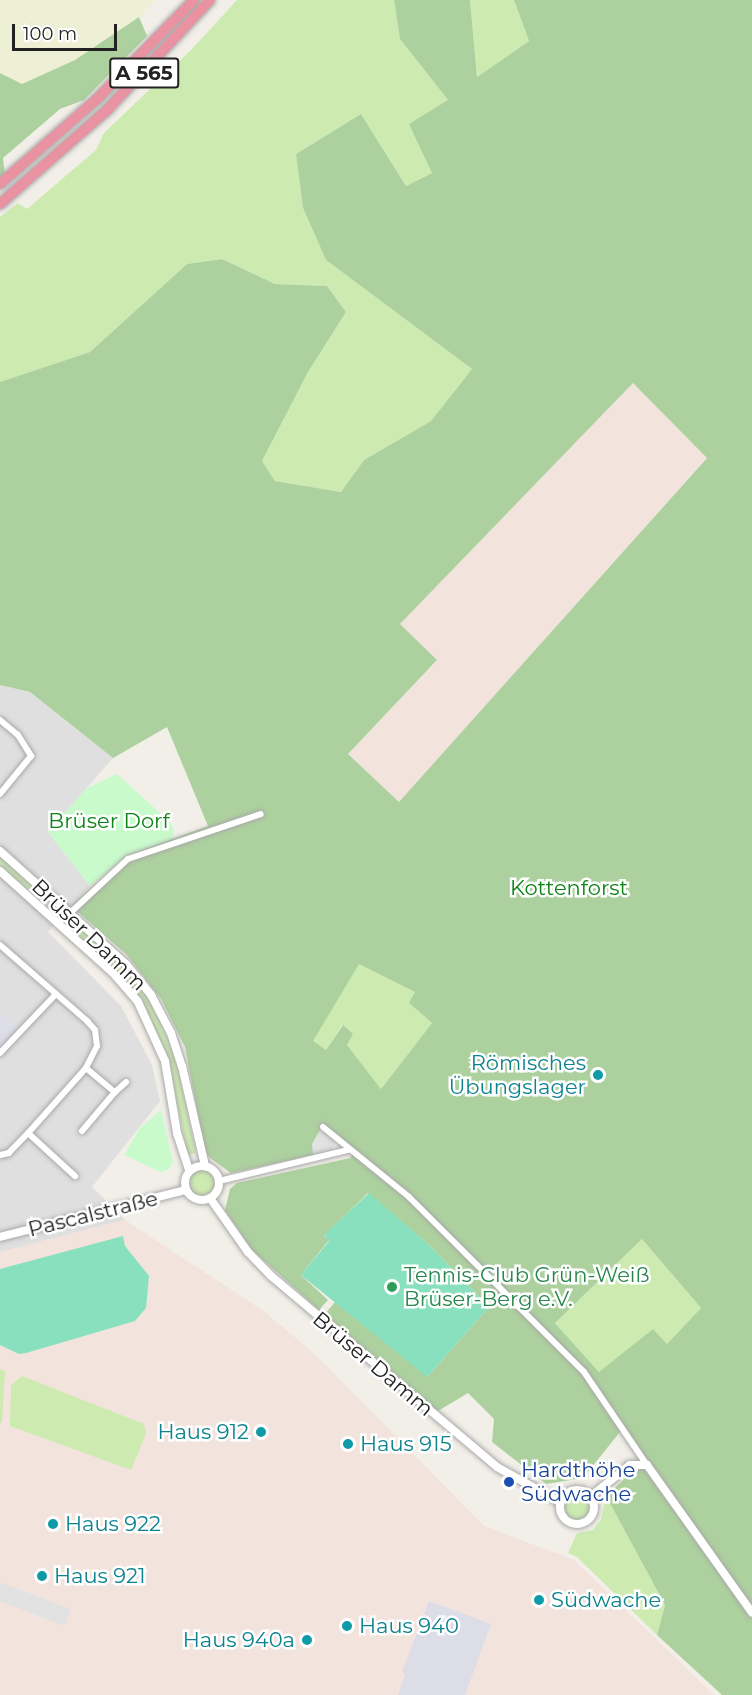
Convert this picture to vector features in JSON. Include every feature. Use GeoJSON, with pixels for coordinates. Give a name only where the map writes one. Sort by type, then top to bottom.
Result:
{"type":"FeatureCollection","features":[{"type":"Feature","properties":{"kind":"highway","name":"A 565"},"geometry":{"type":"LineString","coordinates":[[0,184],[64,130],[167,31],[194,0]]}},
{"type":"Feature","properties":{"kind":"highway","name":"A 565"},"geometry":{"type":"LineString","coordinates":[[0,204],[73,142],[170,46],[210,0]]}},
{"type":"Feature","properties":{"kind":"street"},"geometry":{"type":"LineString","coordinates":[[0,720],[30,751],[26,765],[0,794]]}},
{"type":"Feature","properties":{"kind":"street"},"geometry":{"type":"LineString","coordinates":[[0,781],[7,786]]}},
{"type":"Feature","properties":{"kind":"street"},"geometry":{"type":"LineString","coordinates":[[70,913],[128,859],[261,814]]}},
{"type":"Feature","properties":{"kind":"street","name":"Brüser Damm"},"geometry":{"type":"LineString","coordinates":[[0,851],[126,964],[156,1004],[182,1066],[205,1166]]}},
{"type":"Feature","properties":{"kind":"street","name":"Brüser Damm"},"geometry":{"type":"LineString","coordinates":[[0,871],[113,973],[138,1002],[165,1061],[177,1133],[189,1171],[184,1180],[186,1190]]}},
{"type":"Feature","properties":{"kind":"street"},"geometry":{"type":"LineString","coordinates":[[0,945],[95,1030],[96,1054],[9,1153],[0,1155]]}},
{"type":"Feature","properties":{"kind":"street"},"geometry":{"type":"LineString","coordinates":[[0,1053],[56,994]]}},
{"type":"Feature","properties":{"kind":"street"},"geometry":{"type":"LineString","coordinates":[[86,1068],[115,1092]]}},
{"type":"Feature","properties":{"kind":"street"},"geometry":{"type":"LineString","coordinates":[[82,1131],[126,1082]]}},
{"type":"Feature","properties":{"kind":"street"},"geometry":{"type":"LineString","coordinates":[[323,1127],[348,1150],[409,1197],[584,1372],[752,1613]]}},
{"type":"Feature","properties":{"kind":"street"},"geometry":{"type":"LineString","coordinates":[[28,1133],[75,1176]]}},
{"type":"Feature","properties":{"kind":"street"},"geometry":{"type":"LineString","coordinates":[[186,1190],[199,1200],[210,1198],[219,1181],[348,1150]]}},
{"type":"Feature","properties":{"kind":"street"},"geometry":{"type":"LineString","coordinates":[[189,1171],[205,1166],[215,1171],[219,1181]]}},
{"type":"Feature","properties":{"kind":"street","name":"Pascalstraße"},"geometry":{"type":"LineString","coordinates":[[0,1237],[186,1190]]}},
{"type":"Feature","properties":{"kind":"street","name":"Brüser Damm"},"geometry":{"type":"LineString","coordinates":[[210,1198],[248,1252],[270,1275],[497,1467],[560,1502],[563,1518],[580,1524],[593,1511],[590,1497]]}},
{"type":"Feature","properties":{"kind":"street"},"geometry":{"type":"LineString","coordinates":[[560,1502],[573,1491],[590,1497],[630,1465],[647,1465]]}},
{"type":"Feature","properties":{"kind":"shaded area"},"geometry":{"type":"Polygon","coordinates":[[[633,383],[707,457],[399,803],[348,754],[437,661],[400,624],[633,383]]]}},
{"type":"Feature","properties":{"kind":"shaded area"},"geometry":{"type":"Polygon","coordinates":[[[0,685],[30,692],[113,758],[48,832],[90,886],[48,932],[121,1006],[152,1065],[160,1101],[92,1187],[125,1220],[0,1252],[0,685]]]}},
{"type":"Feature","properties":{"kind":"shaded area"},"geometry":{"type":"Polygon","coordinates":[[[0,1012],[20,1030],[3,1049],[0,1047],[0,1012]]]}},
{"type":"Feature","properties":{"kind":"shaded area"},"geometry":{"type":"Polygon","coordinates":[[[321,1128],[335,1142],[332,1150],[313,1155],[312,1144],[321,1128]]]}},
{"type":"Feature","properties":{"kind":"shaded area"},"geometry":{"type":"Polygon","coordinates":[[[125,1220],[265,1312],[317,1356],[484,1526],[574,1560],[714,1695],[0,1695],[0,1252],[125,1220]]]}},
{"type":"Feature","properties":{"kind":"shaded area"},"geometry":{"type":"Polygon","coordinates":[[[0,1582],[71,1609],[65,1626],[0,1601],[0,1582]]]}},
{"type":"Feature","properties":{"kind":"shaded area"},"geometry":{"type":"Polygon","coordinates":[[[429,1601],[491,1624],[465,1695],[398,1695],[405,1674],[402,1672],[429,1601]]]}},
{"type":"Feature","properties":{"kind":"green space"},"geometry":{"type":"Polygon","coordinates":[[[0,0],[156,0],[139,17],[75,60],[22,84],[0,73],[0,0]]]}},
{"type":"Feature","properties":{"kind":"green space"},"geometry":{"type":"Polygon","coordinates":[[[237,0],[394,0],[400,39],[448,100],[432,173],[406,186],[361,114],[296,154],[303,208],[326,260],[472,369],[431,421],[364,460],[341,492],[275,481],[262,461],[308,372],[346,312],[327,286],[275,284],[222,259],[187,264],[90,352],[0,382],[0,217],[18,203],[27,209],[96,150],[104,133],[192,49],[237,0]]]}},
{"type":"Feature","properties":{"kind":"green space","name":"Kottenforst"},"geometry":{"type":"Polygon","coordinates":[[[394,0],[470,0],[477,77],[529,41],[514,0],[752,0],[752,1695],[722,1695],[657,1635],[665,1605],[606,1496],[646,1459],[624,1427],[583,1478],[546,1484],[492,1442],[494,1419],[468,1393],[438,1411],[324,1315],[335,1302],[428,1376],[489,1307],[429,1245],[368,1193],[324,1236],[329,1240],[301,1275],[328,1300],[319,1310],[251,1249],[225,1210],[230,1189],[237,1183],[350,1158],[355,1152],[324,1125],[313,1144],[313,1155],[231,1173],[210,1158],[205,1151],[185,1047],[161,999],[127,955],[71,906],[128,855],[208,826],[167,727],[113,758],[30,692],[0,685],[0,382],[90,352],[187,264],[222,259],[275,284],[327,286],[346,312],[308,372],[262,461],[275,481],[341,492],[364,460],[431,421],[472,369],[326,260],[303,208],[296,154],[361,114],[406,186],[432,173],[409,124],[448,100],[400,39],[394,0]],[[633,383],[400,624],[437,660],[348,754],[399,802],[707,458],[633,383]],[[359,964],[313,1041],[326,1050],[343,1025],[353,1034],[347,1045],[381,1089],[432,1023],[409,1003],[415,992],[359,964]],[[642,1239],[555,1323],[599,1372],[653,1329],[667,1344],[701,1308],[642,1239]]]}},
{"type":"Feature","properties":{"kind":"green space"},"geometry":{"type":"Polygon","coordinates":[[[470,0],[514,0],[529,41],[477,77],[470,0]]]}},
{"type":"Feature","properties":{"kind":"green space"},"geometry":{"type":"Polygon","coordinates":[[[139,17],[147,36],[84,100],[60,109],[3,158],[5,175],[0,179],[0,73],[22,84],[75,60],[139,17]]]}},
{"type":"Feature","properties":{"kind":"green space","name":"Brüser Dorf"},"geometry":{"type":"Polygon","coordinates":[[[117,774],[170,822],[174,831],[172,839],[128,855],[90,886],[48,832],[87,788],[117,774]]]}},
{"type":"Feature","properties":{"kind":"green space"},"geometry":{"type":"Polygon","coordinates":[[[0,855],[118,961],[151,1002],[175,1055],[196,1153],[188,1155],[166,1052],[138,996],[104,959],[0,865],[0,855]]]}},
{"type":"Feature","properties":{"kind":"green space"},"geometry":{"type":"Polygon","coordinates":[[[359,963],[416,992],[409,1003],[432,1023],[381,1089],[347,1045],[342,1025],[326,1050],[312,1041],[359,963]]]}},
{"type":"Feature","properties":{"kind":"green space"},"geometry":{"type":"Polygon","coordinates":[[[161,1110],[173,1162],[169,1169],[161,1172],[124,1155],[140,1128],[161,1110]]]}},
{"type":"Feature","properties":{"kind":"green space"},"geometry":{"type":"Polygon","coordinates":[[[202,1170],[211,1174],[215,1183],[211,1192],[202,1196],[193,1192],[189,1183],[193,1174],[202,1170]]]}},
{"type":"Feature","properties":{"kind":"green space","name":"Tennis-Club Grün-Weiß Brüser-Berg e.V."},"geometry":{"type":"Polygon","coordinates":[[[369,1193],[429,1245],[489,1307],[427,1377],[301,1275],[329,1241],[324,1235],[369,1193]]]}},
{"type":"Feature","properties":{"kind":"green space"},"geometry":{"type":"Polygon","coordinates":[[[123,1236],[125,1246],[149,1276],[146,1308],[135,1321],[26,1353],[19,1354],[0,1345],[0,1269],[123,1236]]]}},
{"type":"Feature","properties":{"kind":"green space"},"geometry":{"type":"Polygon","coordinates":[[[642,1239],[701,1308],[667,1344],[653,1329],[600,1373],[555,1323],[642,1239]]]}},
{"type":"Feature","properties":{"kind":"green space"},"geometry":{"type":"Polygon","coordinates":[[[0,1369],[5,1371],[2,1423],[0,1423],[0,1369]]]}},
{"type":"Feature","properties":{"kind":"green space"},"geometry":{"type":"Polygon","coordinates":[[[22,1376],[144,1424],[146,1434],[131,1470],[10,1426],[11,1385],[22,1376]]]}},
{"type":"Feature","properties":{"kind":"green space"},"geometry":{"type":"Polygon","coordinates":[[[577,1495],[586,1499],[590,1508],[586,1517],[577,1521],[568,1517],[564,1508],[568,1499],[577,1495]]]}},
{"type":"Feature","properties":{"kind":"green space"},"geometry":{"type":"Polygon","coordinates":[[[606,1496],[665,1605],[657,1635],[577,1557],[568,1553],[577,1533],[593,1530],[601,1519],[606,1496]]]}},
{"type":"Feature","properties":{"kind":"place","name":"Römisches Übungslager"},"geometry":{"type":"Point","coordinates":[598,1075]}},
{"type":"Feature","properties":{"kind":"place","name":"Tennis-Club Grün-Weiß Brüser-Berg e.V."},"geometry":{"type":"Point","coordinates":[392,1287]}},
{"type":"Feature","properties":{"kind":"place","name":"Haus 912"},"geometry":{"type":"Point","coordinates":[261,1432]}},
{"type":"Feature","properties":{"kind":"place","name":"Haus 915"},"geometry":{"type":"Point","coordinates":[348,1444]}},
{"type":"Feature","properties":{"kind":"place","name":"Hardthöhe Südwache"},"geometry":{"type":"Point","coordinates":[509,1482]}},
{"type":"Feature","properties":{"kind":"place","name":"Haus 922"},"geometry":{"type":"Point","coordinates":[53,1524]}},
{"type":"Feature","properties":{"kind":"place","name":"Haus 921"},"geometry":{"type":"Point","coordinates":[42,1576]}},
{"type":"Feature","properties":{"kind":"place","name":"Südwache"},"geometry":{"type":"Point","coordinates":[539,1600]}},
{"type":"Feature","properties":{"kind":"place","name":"Haus 940"},"geometry":{"type":"Point","coordinates":[347,1626]}},
{"type":"Feature","properties":{"kind":"place","name":"Haus 940a"},"geometry":{"type":"Point","coordinates":[307,1640]}}]}
